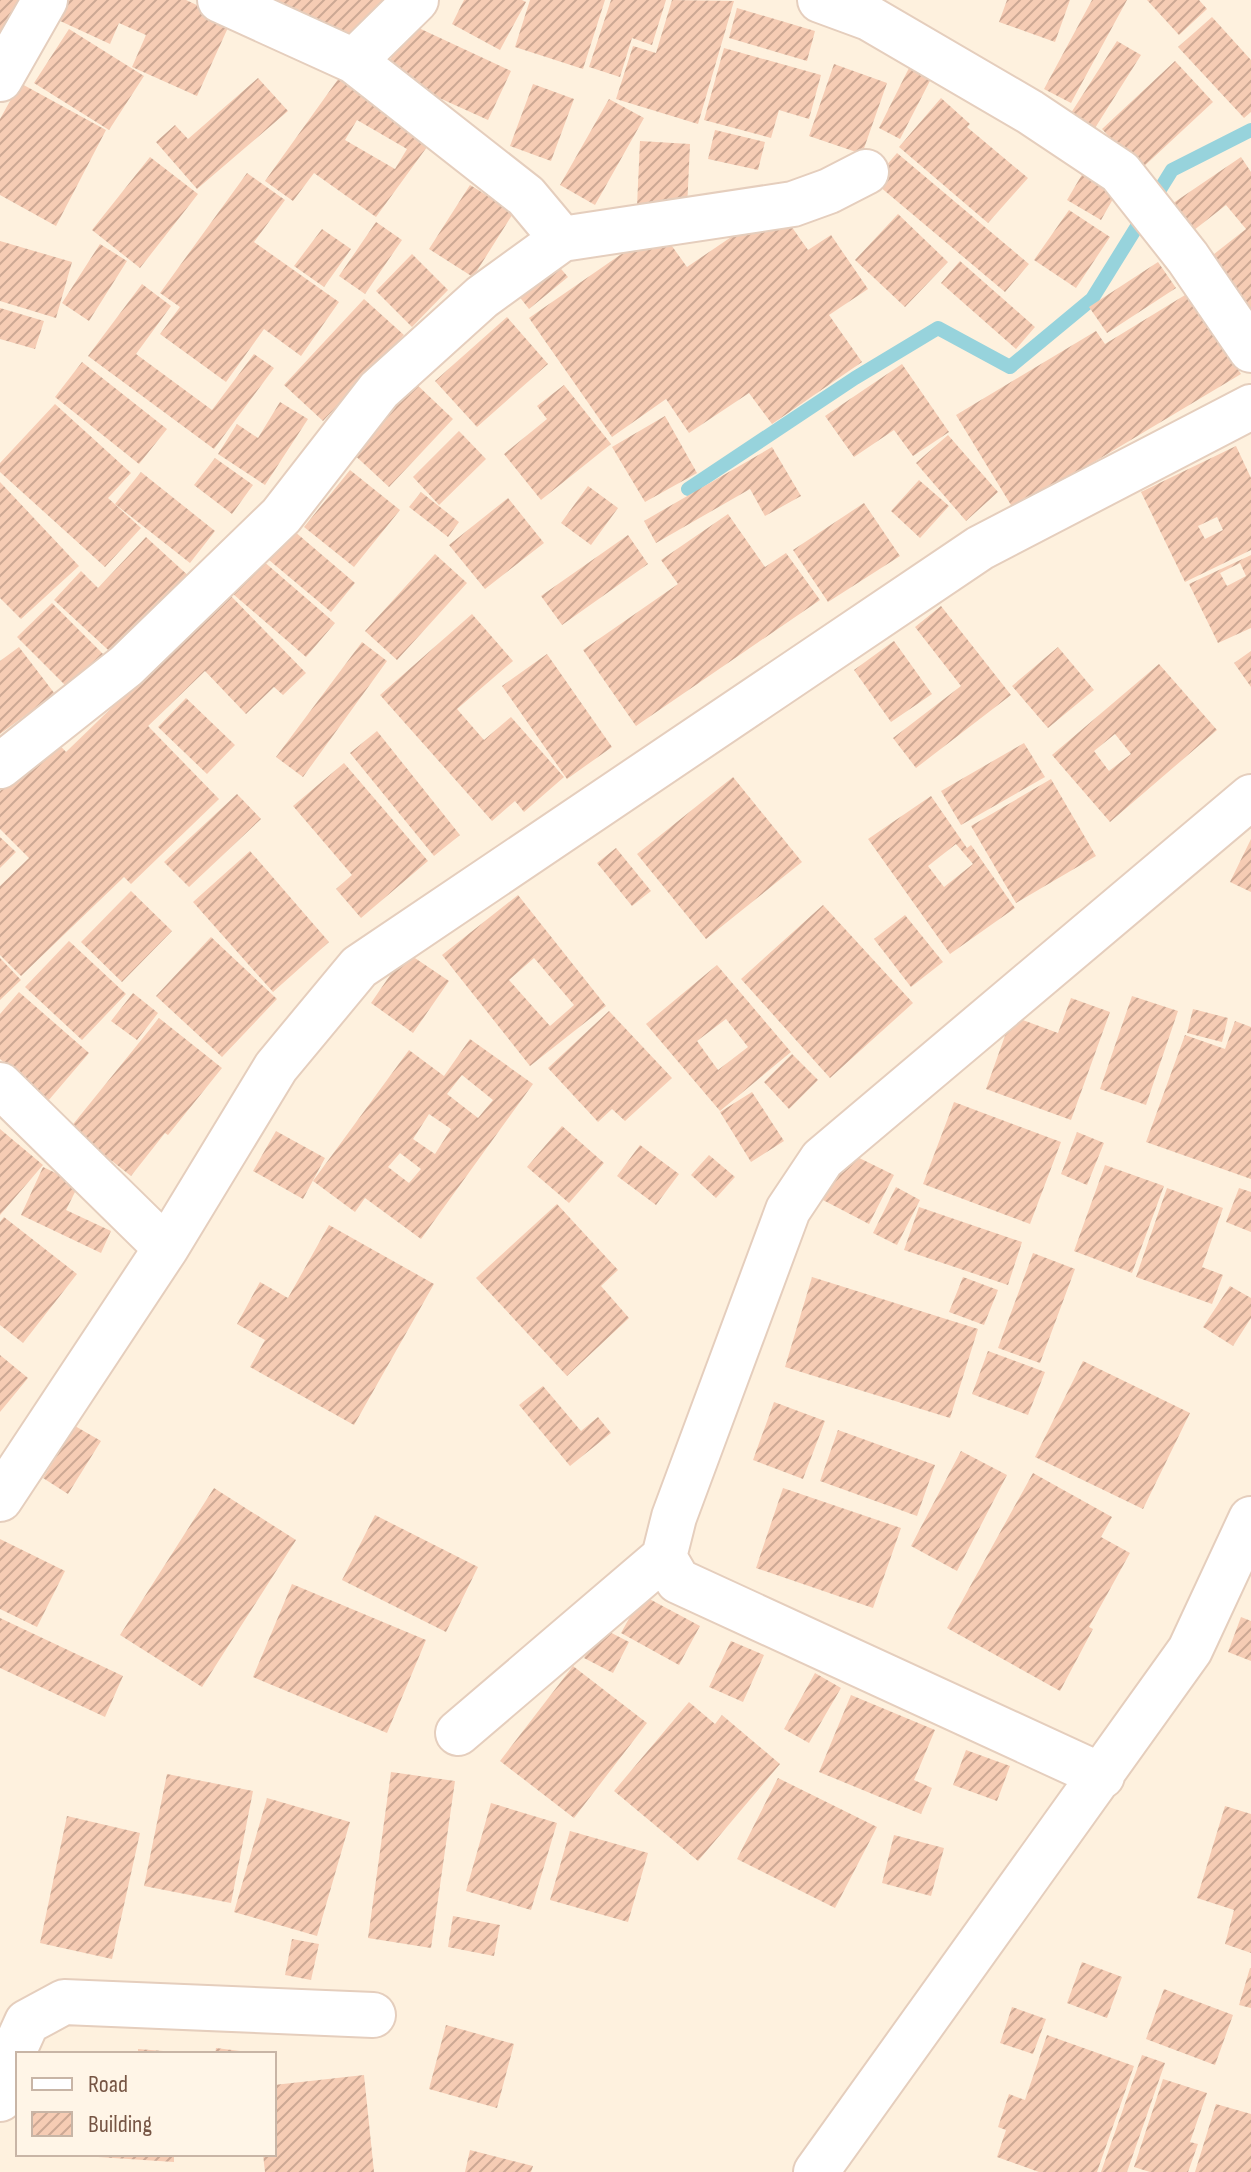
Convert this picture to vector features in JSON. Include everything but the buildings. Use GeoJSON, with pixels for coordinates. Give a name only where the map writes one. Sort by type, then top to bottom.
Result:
{"type":"FeatureCollection","features":[{"type":"Feature","properties":{"kind":"street"},"geometry":{"type":"LineString","coordinates":[[0,79],[45,0]]}},
{"type":"Feature","properties":{"kind":"street"},"geometry":{"type":"LineString","coordinates":[[220,0],[354,61],[526,196],[562,239]]}},
{"type":"Feature","properties":{"kind":"street"},"geometry":{"type":"LineString","coordinates":[[354,61],[416,0]]}},
{"type":"Feature","properties":{"kind":"street"},"geometry":{"type":"LineString","coordinates":[[820,0],[872,9],[1120,172],[1188,258],[1251,350]]}},
{"type":"Feature","properties":{"kind":"street"},"geometry":{"type":"LineString","coordinates":[[0,766],[126,666],[281,516],[379,390],[482,297],[562,239],[793,204],[829,191],[866,172]]}},
{"type":"Feature","properties":{"kind":"street"},"geometry":{"type":"LineString","coordinates":[[0,1499],[166,1248],[276,1067],[359,967],[980,548],[1251,407]]}},
{"type":"Feature","properties":{"kind":"street"},"geometry":{"type":"LineString","coordinates":[[458,1733],[664,1557],[674,1517],[788,1210],[822,1159],[1251,797]]}},
{"type":"Feature","properties":{"kind":"street"},"geometry":{"type":"LineString","coordinates":[[0,1085],[166,1248]]}},
{"type":"Feature","properties":{"kind":"street"},"geometry":{"type":"LineString","coordinates":[[816,2172],[1190,1650],[1251,1519]]}},
{"type":"Feature","properties":{"kind":"street"},"geometry":{"type":"LineString","coordinates":[[664,1557],[678,1581],[1102,1776]]}},
{"type":"Feature","properties":{"kind":"street"},"geometry":{"type":"LineString","coordinates":[[0,2099],[2,2077],[27,2022],[64,2002],[373,2015]]}},
{"type":"Feature","properties":{"kind":"waterway"},"geometry":{"type":"LineString","coordinates":[[688,489],[855,378],[938,328],[1010,367],[1092,299],[1172,170],[1251,130]]}}]}
